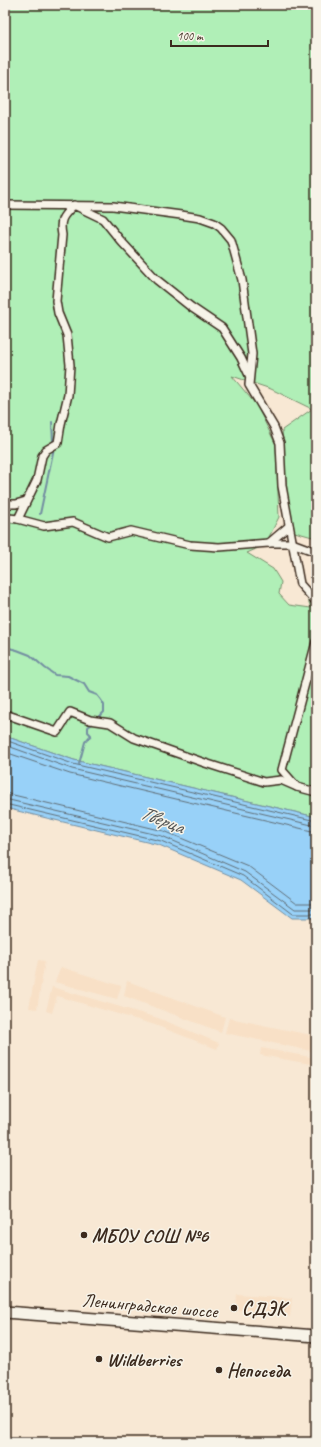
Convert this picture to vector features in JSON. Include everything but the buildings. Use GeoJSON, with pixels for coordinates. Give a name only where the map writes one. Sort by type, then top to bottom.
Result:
{"type":"FeatureCollection","features":[{"type":"Feature","properties":{"kind":"main road","name":"Ленинградское шоссе"},"geometry":{"type":"LineString","coordinates":[[5,1312],[316,1336]]}},
{"type":"Feature","properties":{"kind":"street"},"geometry":{"type":"LineString","coordinates":[[5,205],[113,206],[200,218],[214,223],[221,228],[231,240],[242,280],[252,354],[248,385],[274,427],[280,443],[282,486],[300,584],[316,602]]}},
{"type":"Feature","properties":{"kind":"street"},"geometry":{"type":"LineString","coordinates":[[74,205],[103,219],[157,280],[191,307],[222,328],[242,358],[249,375]]}},
{"type":"Feature","properties":{"kind":"street"},"geometry":{"type":"LineString","coordinates":[[18,519],[37,480],[42,456],[46,450],[58,443],[68,395],[70,365],[69,347],[67,335],[58,314],[56,301],[62,241],[60,225],[63,217],[74,205]]}},
{"type":"Feature","properties":{"kind":"street"},"geometry":{"type":"LineString","coordinates":[[5,504],[26,502]]}},
{"type":"Feature","properties":{"kind":"street"},"geometry":{"type":"LineString","coordinates":[[5,516],[44,526],[73,522],[108,536],[131,531],[190,545],[219,546],[292,543],[316,552]]}},
{"type":"Feature","properties":{"kind":"street"},"geometry":{"type":"LineString","coordinates":[[269,543],[289,526]]}},
{"type":"Feature","properties":{"kind":"street"},"geometry":{"type":"LineString","coordinates":[[297,786],[282,770],[316,642]]}},
{"type":"Feature","properties":{"kind":"street"},"geometry":{"type":"LineString","coordinates":[[5,714],[57,732],[70,712],[90,720],[110,723],[134,738],[205,763],[264,782],[281,780],[316,792]]}},
{"type":"Feature","properties":{"kind":"shaded area"},"geometry":{"type":"Polygon","coordinates":[[[38,960],[45,961],[37,1009],[29,1008],[38,960]]]}},
{"type":"Feature","properties":{"kind":"shaded area"},"geometry":{"type":"Polygon","coordinates":[[[61,967],[121,986],[117,999],[55,982],[61,967]]]}},
{"type":"Feature","properties":{"kind":"shaded area"},"geometry":{"type":"Polygon","coordinates":[[[127,981],[225,1017],[221,1032],[124,996],[127,981]]]}},
{"type":"Feature","properties":{"kind":"shaded area"},"geometry":{"type":"Polygon","coordinates":[[[52,987],[158,1018],[219,1043],[217,1049],[155,1025],[57,996],[52,1013],[46,1011],[52,987]]]}},
{"type":"Feature","properties":{"kind":"shaded area"},"geometry":{"type":"Polygon","coordinates":[[[229,1018],[316,1036],[316,1052],[225,1033],[229,1018]]]}},
{"type":"Feature","properties":{"kind":"shaded area"},"geometry":{"type":"Polygon","coordinates":[[[261,1048],[316,1058],[316,1065],[260,1055],[261,1048]]]}},
{"type":"Feature","properties":{"kind":"shaded area"},"geometry":{"type":"Polygon","coordinates":[[[237,1294],[292,1298],[290,1317],[283,1314],[236,1310],[237,1294]]]}},
{"type":"Feature","properties":{"kind":"green space"},"geometry":{"type":"Polygon","coordinates":[[[5,5],[316,5],[316,538],[291,531],[282,430],[312,409],[271,389],[232,376],[257,406],[276,445],[279,517],[265,545],[247,553],[273,569],[281,582],[279,594],[289,605],[311,608],[304,589],[316,586],[316,817],[74,760],[5,736],[5,5]]]}},
{"type":"Feature","properties":{"kind":"water","name":"Тверца"},"geometry":{"type":"Polygon","coordinates":[[[5,736],[74,760],[316,817],[316,918],[292,918],[241,880],[159,845],[5,808],[5,736]]]}},
{"type":"Feature","properties":{"kind":"waterway"},"geometry":{"type":"LineString","coordinates":[[52,422],[53,442]]}},
{"type":"Feature","properties":{"kind":"waterway"},"geometry":{"type":"LineString","coordinates":[[40,514],[54,448]]}},
{"type":"Feature","properties":{"kind":"waterway"},"geometry":{"type":"LineString","coordinates":[[5,647],[30,655],[55,675],[68,676],[84,684],[89,692],[97,695],[104,705],[104,712],[96,720]]}},
{"type":"Feature","properties":{"kind":"waterway"},"geometry":{"type":"LineString","coordinates":[[79,764],[85,742],[91,735],[88,732],[88,727],[94,723]]}},
{"type":"Feature","properties":{"kind":"place","name":"МБОУ СОШ №6"},"geometry":{"type":"Point","coordinates":[84,1235]}},
{"type":"Feature","properties":{"kind":"place","name":"СДЭК"},"geometry":{"type":"Point","coordinates":[234,1308]}},
{"type":"Feature","properties":{"kind":"place","name":"Wildberries"},"geometry":{"type":"Point","coordinates":[99,1359]}},
{"type":"Feature","properties":{"kind":"place","name":"Непоседа"},"geometry":{"type":"Point","coordinates":[219,1370]}}]}
